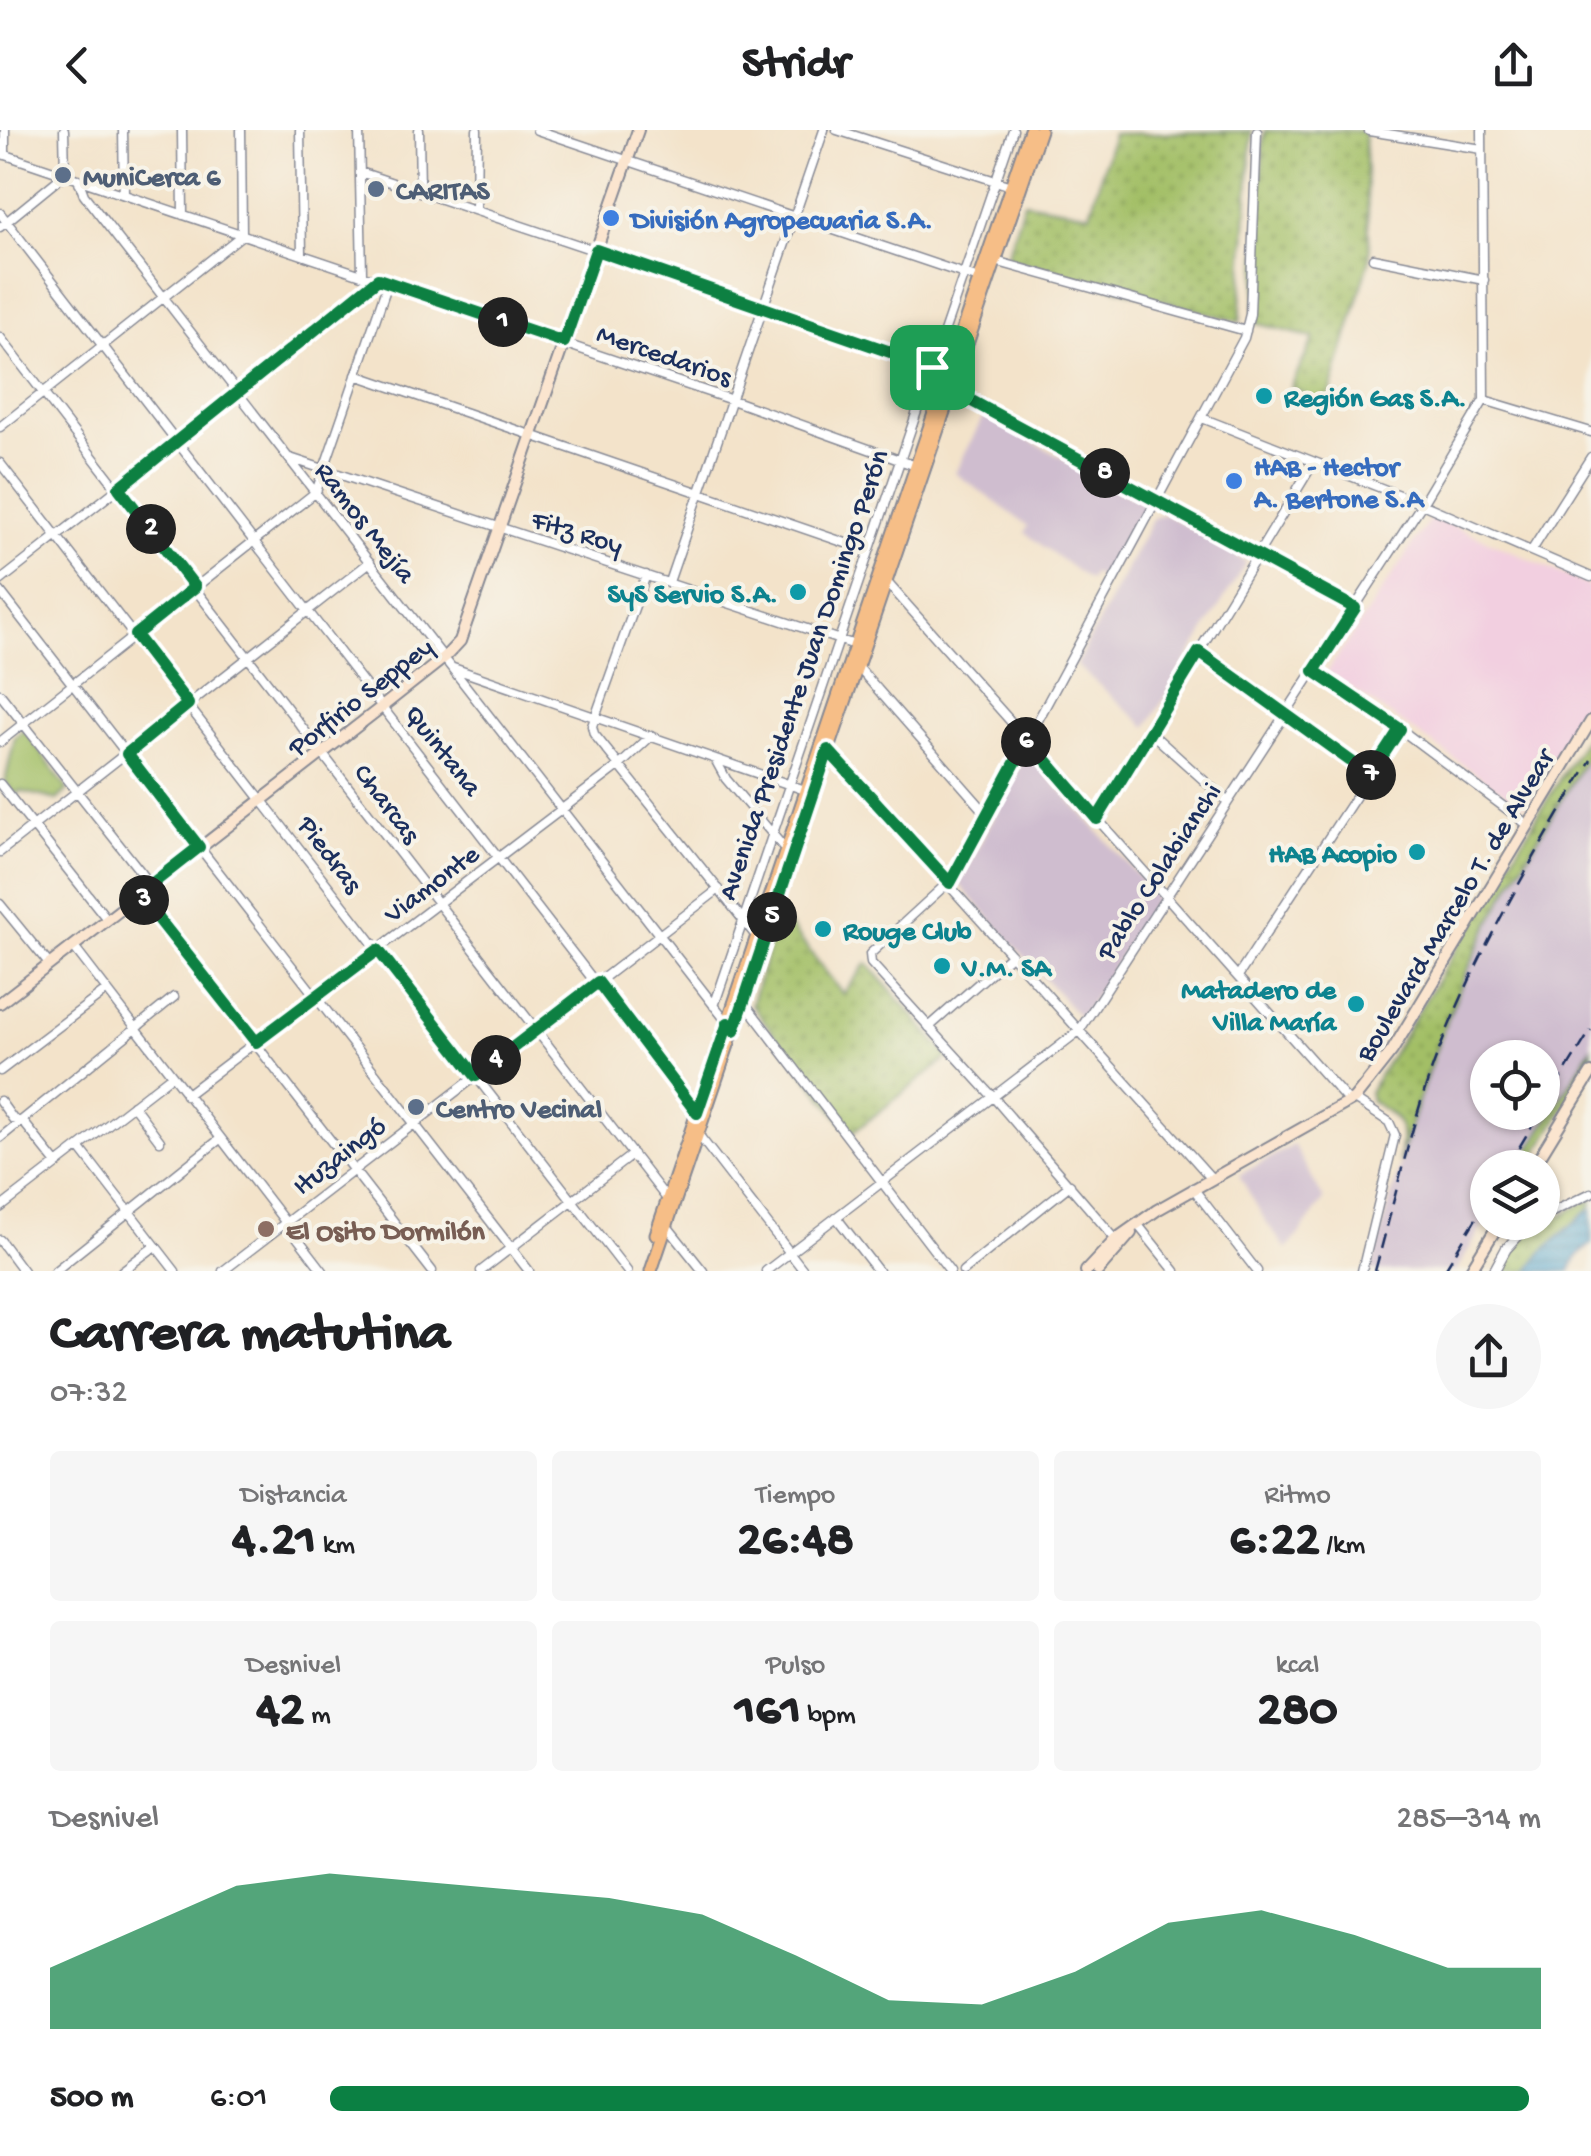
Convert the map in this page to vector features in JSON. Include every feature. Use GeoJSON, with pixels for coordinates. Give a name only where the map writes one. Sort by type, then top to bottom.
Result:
{"type":"FeatureCollection","features":[{"type":"Feature","properties":{"kind":"main road","name":"Porfirio Seppey"},"geometry":{"type":"LineString","coordinates":[[0,1003],[445,657],[465,632],[638,130]]}},
{"type":"Feature","properties":{"kind":"main road","name":"Avenida Presidente Juan Domingo Perón"},"geometry":{"type":"LineString","coordinates":[[651,1271],[697,1137],[756,936],[855,645],[883,578],[1030,130]]}},
{"type":"Feature","properties":{"kind":"main road","name":"Avenida Presidente Juan Domingo Perón"},"geometry":{"type":"LineString","coordinates":[[643,1271],[697,1113],[744,1002],[858,666],[916,466],[995,261],[1040,130]]}},
{"type":"Feature","properties":{"kind":"main road","name":"Boulevard Marcelo T. de Alvear"},"geometry":{"type":"LineString","coordinates":[[1086,1271],[1138,1224],[1193,1188],[1352,1100],[1392,1051],[1591,720]]}},
{"type":"Feature","properties":{"kind":"main road"},"geometry":{"type":"LineString","coordinates":[[1544,1150],[1591,1074]]}},
{"type":"Feature","properties":{"kind":"main road"},"geometry":{"type":"LineString","coordinates":[[1471,1270],[1490,1240]]}},
{"type":"Feature","properties":{"kind":"main road","name":"Boulevard Marcelo T. de Alvear"},"geometry":{"type":"LineString","coordinates":[[1098,1271],[1118,1242]]}},
{"type":"Feature","properties":{"kind":"street"},"geometry":{"type":"LineString","coordinates":[[2,154],[5,130]]}},
{"type":"Feature","properties":{"kind":"street"},"geometry":{"type":"LineString","coordinates":[[3,224],[65,174],[64,130]]}},
{"type":"Feature","properties":{"kind":"street"},"geometry":{"type":"LineString","coordinates":[[122,130],[124,194]]}},
{"type":"Feature","properties":{"kind":"street"},"geometry":{"type":"LineString","coordinates":[[182,130],[184,215]]}},
{"type":"Feature","properties":{"kind":"street"},"geometry":{"type":"LineString","coordinates":[[0,426],[242,234],[241,130]]}},
{"type":"Feature","properties":{"kind":"street"},"geometry":{"type":"LineString","coordinates":[[300,130],[302,254]]}},
{"type":"Feature","properties":{"kind":"street"},"geometry":{"type":"LineString","coordinates":[[359,130],[362,274]]}},
{"type":"Feature","properties":{"kind":"street"},"geometry":{"type":"LineString","coordinates":[[418,130],[420,191]]}},
{"type":"Feature","properties":{"kind":"street"},"geometry":{"type":"LineString","coordinates":[[476,130],[476,210]]}},
{"type":"Feature","properties":{"kind":"street"},"geometry":{"type":"LineString","coordinates":[[537,130],[979,279]]}},
{"type":"Feature","properties":{"kind":"street"},"geometry":{"type":"LineString","coordinates":[[670,582],[824,130]]}},
{"type":"Feature","properties":{"kind":"street"},"geometry":{"type":"LineString","coordinates":[[838,130],[1011,186]]}},
{"type":"Feature","properties":{"kind":"street","name":"Avenida Presidente Juan Domingo Perón"},"geometry":{"type":"LineString","coordinates":[[714,1006],[1013,130]]}},
{"type":"Feature","properties":{"kind":"street"},"geometry":{"type":"LineString","coordinates":[[1482,130],[1484,400],[1591,432]]}},
{"type":"Feature","properties":{"kind":"street"},"geometry":{"type":"LineString","coordinates":[[1118,1242],[871,963],[870,954],[950,883],[1246,332],[1250,314],[1257,131]]}},
{"type":"Feature","properties":{"kind":"street"},"geometry":{"type":"LineString","coordinates":[[1369,131],[1482,148]]}},
{"type":"Feature","properties":{"kind":"street","name":"Mercedarios"},"geometry":{"type":"LineString","coordinates":[[2,154],[564,342],[916,466]]}},
{"type":"Feature","properties":{"kind":"street"},"geometry":{"type":"LineString","coordinates":[[360,172],[932,367],[948,383],[1355,608]]}},
{"type":"Feature","properties":{"kind":"street","name":"Ramos Mejía"},"geometry":{"type":"LineString","coordinates":[[78,179],[84,195],[238,395],[731,1027]]}},
{"type":"Feature","properties":{"kind":"street","name":"Quintana"},"geometry":{"type":"LineString","coordinates":[[0,213],[3,224],[179,441],[697,1113]]}},
{"type":"Feature","properties":{"kind":"street"},"geometry":{"type":"LineString","coordinates":[[1374,258],[1484,280]]}},
{"type":"Feature","properties":{"kind":"street"},"geometry":{"type":"LineString","coordinates":[[995,261],[1246,332]]}},
{"type":"Feature","properties":{"kind":"street"},"geometry":{"type":"LineString","coordinates":[[0,580],[238,395],[378,279]]}},
{"type":"Feature","properties":{"kind":"street"},"geometry":{"type":"LineString","coordinates":[[0,742],[316,492],[388,283]]}},
{"type":"Feature","properties":{"kind":"street","name":"Charcas"},"geometry":{"type":"LineString","coordinates":[[0,337],[667,1199]]}},
{"type":"Feature","properties":{"kind":"street"},"geometry":{"type":"LineString","coordinates":[[356,374],[870,551]]}},
{"type":"Feature","properties":{"kind":"street","name":"Pablo Colabianchi"},"geometry":{"type":"LineString","coordinates":[[766,1271],[1081,1033],[1422,504],[1484,400]]}},
{"type":"Feature","properties":{"kind":"street"},"geometry":{"type":"LineString","coordinates":[[1202,418],[1422,504],[1591,577]]}},
{"type":"Feature","properties":{"kind":"street","name":"Fitz Roy"},"geometry":{"type":"LineString","coordinates":[[288,457],[855,645]]}},
{"type":"Feature","properties":{"kind":"street"},"geometry":{"type":"LineString","coordinates":[[1532,550],[1591,457]]}},
{"type":"Feature","properties":{"kind":"street"},"geometry":{"type":"LineString","coordinates":[[1097,819],[1314,462]]}},
{"type":"Feature","properties":{"kind":"street","name":"Piedras"},"geometry":{"type":"LineString","coordinates":[[0,463],[627,1271]]}},
{"type":"Feature","properties":{"kind":"street"},"geometry":{"type":"LineString","coordinates":[[0,852],[370,562]]}},
{"type":"Feature","properties":{"kind":"street"},"geometry":{"type":"LineString","coordinates":[[646,575],[596,718],[594,734],[756,936]]}},
{"type":"Feature","properties":{"kind":"street"},"geometry":{"type":"LineString","coordinates":[[883,578],[1166,898],[1352,1100],[1389,1122],[1395,1135],[1362,1271]]}},
{"type":"Feature","properties":{"kind":"street"},"geometry":{"type":"LineString","coordinates":[[0,591],[529,1271]]}},
{"type":"Feature","properties":{"kind":"street"},"geometry":{"type":"LineString","coordinates":[[1199,652],[1370,775]]}},
{"type":"Feature","properties":{"kind":"street"},"geometry":{"type":"LineString","coordinates":[[858,666],[986,814]]}},
{"type":"Feature","properties":{"kind":"street"},"geometry":{"type":"LineString","coordinates":[[453,668],[805,790]]}},
{"type":"Feature","properties":{"kind":"street"},"geometry":{"type":"LineString","coordinates":[[1314,671],[1400,729],[1528,826]]}},
{"type":"Feature","properties":{"kind":"street"},"geometry":{"type":"LineString","coordinates":[[0,694],[151,885]]}},
{"type":"Feature","properties":{"kind":"street"},"geometry":{"type":"LineString","coordinates":[[1238,976],[1400,729]]}},
{"type":"Feature","properties":{"kind":"street"},"geometry":{"type":"LineString","coordinates":[[1150,732],[1228,802]]}},
{"type":"Feature","properties":{"kind":"street","name":"Viamonte"},"geometry":{"type":"LineString","coordinates":[[186,1095],[620,765],[650,736]]}},
{"type":"Feature","properties":{"kind":"street"},"geometry":{"type":"LineString","coordinates":[[828,750],[1212,1179]]}},
{"type":"Feature","properties":{"kind":"street"},"geometry":{"type":"LineString","coordinates":[[716,759],[726,780],[785,849]]}},
{"type":"Feature","properties":{"kind":"street"},"geometry":{"type":"LineString","coordinates":[[0,784],[107,919]]}},
{"type":"Feature","properties":{"kind":"street","name":"Ituzaingó"},"geometry":{"type":"LineString","coordinates":[[223,1271],[718,889]]}},
{"type":"Feature","properties":{"kind":"street"},"geometry":{"type":"LineString","coordinates":[[139,894],[432,1271]]}},
{"type":"Feature","properties":{"kind":"street"},"geometry":{"type":"LineString","coordinates":[[0,904],[49,964]]}},
{"type":"Feature","properties":{"kind":"street"},"geometry":{"type":"LineString","coordinates":[[1081,1033],[1164,910]]}},
{"type":"Feature","properties":{"kind":"street"},"geometry":{"type":"LineString","coordinates":[[72,946],[323,1271]]}},
{"type":"Feature","properties":{"kind":"street"},"geometry":{"type":"LineString","coordinates":[[929,1027],[1012,954]]}},
{"type":"Feature","properties":{"kind":"street"},"geometry":{"type":"LineString","coordinates":[[0,1071],[107,990]]}},
{"type":"Feature","properties":{"kind":"street"},"geometry":{"type":"LineString","coordinates":[[0,1138],[174,997]]}},
{"type":"Feature","properties":{"kind":"street"},"geometry":{"type":"LineString","coordinates":[[744,1002],[950,1271]]}},
{"type":"Feature","properties":{"kind":"street"},"geometry":{"type":"LineString","coordinates":[[0,1208],[171,1076]]}},
{"type":"Feature","properties":{"kind":"street"},"geometry":{"type":"LineString","coordinates":[[0,1100],[57,1164]]}},
{"type":"Feature","properties":{"kind":"street"},"geometry":{"type":"LineString","coordinates":[[133,1105],[160,1141]]}},
{"type":"Feature","properties":{"kind":"street"},"geometry":{"type":"LineString","coordinates":[[697,1113],[697,1137],[804,1271]]}},
{"type":"Feature","properties":{"kind":"street"},"geometry":{"type":"LineString","coordinates":[[54,1271],[220,1139]]}},
{"type":"Feature","properties":{"kind":"street"},"geometry":{"type":"LineString","coordinates":[[79,1146],[175,1271]]}},
{"type":"Feature","properties":{"kind":"street"},"geometry":{"type":"LineString","coordinates":[[480,1271],[632,1154]]}},
{"type":"Feature","properties":{"kind":"street"},"geometry":{"type":"LineString","coordinates":[[963,1271],[1070,1185]]}},
{"type":"Feature","properties":{"kind":"street"},"geometry":{"type":"LineString","coordinates":[[1193,1188],[1257,1271]]}},
{"type":"Feature","properties":{"kind":"street"},"geometry":{"type":"LineString","coordinates":[[1560,1208],[1591,1193]]}},
{"type":"Feature","properties":{"kind":"street"},"geometry":{"type":"LineString","coordinates":[[836,1217],[878,1271]]}},
{"type":"Feature","properties":{"kind":"street"},"geometry":{"type":"LineString","coordinates":[[1138,1224],[1175,1271]]}},
{"type":"Feature","properties":{"kind":"street"},"geometry":{"type":"LineString","coordinates":[[667,1226],[704,1271]]}},
{"type":"Feature","properties":{"kind":"street"},"geometry":{"type":"LineString","coordinates":[[0,1240],[23,1271]]}},
{"type":"Feature","properties":{"kind":"street"},"geometry":{"type":"LineString","coordinates":[[1494,1271],[1516,1240]]}},
{"type":"Feature","properties":{"kind":"street"},"geometry":{"type":"LineString","coordinates":[[122,1271],[156,1246]]}},
{"type":"Feature","properties":{"kind":"shaded area"},"geometry":{"type":"Polygon","coordinates":[[[984,415],[1106,482],[1111,489],[1148,505],[1127,545],[1101,578],[1093,574],[1089,580],[1025,533],[1028,526],[955,473],[984,415]]]}},
{"type":"Feature","properties":{"kind":"shaded area"},"geometry":{"type":"Polygon","coordinates":[[[1165,514],[1237,553],[1246,562],[1147,727],[1076,665],[1153,518],[1165,514]]]}},
{"type":"Feature","properties":{"kind":"shaded area"},"geometry":{"type":"Polygon","coordinates":[[[1432,516],[1591,587],[1591,697],[1524,806],[1327,672],[1432,516]]]}},
{"type":"Feature","properties":{"kind":"shaded area"},"geometry":{"type":"Polygon","coordinates":[[[1591,750],[1591,1049],[1560,1100],[1560,1040],[1470,1040],[1470,1130],[1542,1130],[1529,1150],[1470,1150],[1470,1240],[1474,1240],[1456,1271],[1371,1271],[1415,1110],[1465,976],[1503,900],[1591,750]]]}},
{"type":"Feature","properties":{"kind":"shaded area"},"geometry":{"type":"Polygon","coordinates":[[[1030,755],[1154,894],[1155,900],[1083,1015],[1078,1016],[959,884],[1023,760],[1030,755]]]}},
{"type":"Feature","properties":{"kind":"shaded area"},"geometry":{"type":"Polygon","coordinates":[[[1294,1145],[1324,1200],[1287,1250],[1239,1175],[1294,1145]]]}},
{"type":"Feature","properties":{"kind":"green space"},"geometry":{"type":"Polygon","coordinates":[[[1364,130],[1370,258],[1327,405],[1291,387],[1314,338],[1255,323],[1263,143],[1265,131],[1364,130]]]}},
{"type":"Feature","properties":{"kind":"green space"},"geometry":{"type":"Polygon","coordinates":[[[1252,131],[1240,322],[1006,258],[1024,202],[1090,213],[1113,134],[1252,131]]]}},
{"type":"Feature","properties":{"kind":"green space"},"geometry":{"type":"Polygon","coordinates":[[[1591,728],[1591,750],[1509,888],[1459,990],[1399,1163],[1399,1125],[1371,1101],[1369,1092],[1591,728]]]}},
{"type":"Feature","properties":{"kind":"green space"},"geometry":{"type":"Polygon","coordinates":[[[24,729],[68,790],[57,800],[20,791],[15,795],[5,782],[15,737],[24,729]]]}},
{"type":"Feature","properties":{"kind":"green space"},"geometry":{"type":"Polygon","coordinates":[[[780,913],[843,994],[867,963],[949,1057],[851,1134],[751,1004],[780,913]]]}},
{"type":"Feature","properties":{"kind":"green space"},"geometry":{"type":"Polygon","coordinates":[[[1591,1049],[1591,1066],[1560,1116],[1560,1100],[1591,1049]]]}},
{"type":"Feature","properties":{"kind":"green space"},"geometry":{"type":"Polygon","coordinates":[[[1542,1130],[1551,1130],[1539,1150],[1530,1150],[1542,1130]]]}},
{"type":"Feature","properties":{"kind":"green space"},"geometry":{"type":"Polygon","coordinates":[[[1591,1199],[1591,1208],[1560,1235],[1560,1216],[1591,1199]]]}},
{"type":"Feature","properties":{"kind":"green space"},"geometry":{"type":"Polygon","coordinates":[[[1520,1240],[1554,1240],[1529,1271],[1499,1271],[1520,1240]]]}},
{"type":"Feature","properties":{"kind":"water"},"geometry":{"type":"Polygon","coordinates":[[[1591,1208],[1591,1244],[1576,1258],[1570,1271],[1529,1271],[1541,1253],[1560,1240],[1591,1208]]]}},
{"type":"Feature","properties":{"kind":"railway"},"geometry":{"type":"LineString","coordinates":[[1375,1271],[1418,1110],[1452,1019],[1507,906],[1591,760]]}},
{"type":"Feature","properties":{"kind":"railway"},"geometry":{"type":"LineString","coordinates":[[1560,1080],[1591,1030]]}},
{"type":"Feature","properties":{"kind":"railway"},"geometry":{"type":"LineString","coordinates":[[1518,1150],[1529,1130]]}},
{"type":"Feature","properties":{"kind":"railway"},"geometry":{"type":"LineString","coordinates":[[1444,1271],[1470,1228]]}},
{"type":"Feature","properties":{"kind":"place","name":"MuniCerca 6"},"geometry":{"type":"Point","coordinates":[63,175]}},
{"type":"Feature","properties":{"kind":"place","name":"CARITAS"},"geometry":{"type":"Point","coordinates":[376,189]}},
{"type":"Feature","properties":{"kind":"place","name":"División Agropecuaria S.A."},"geometry":{"type":"Point","coordinates":[611,218]}},
{"type":"Feature","properties":{"kind":"place","name":"Región Gas S.A."},"geometry":{"type":"Point","coordinates":[1264,396]}},
{"type":"Feature","properties":{"kind":"place","name":"HAB - Hector A. Bertone S.A"},"geometry":{"type":"Point","coordinates":[1234,481]}},
{"type":"Feature","properties":{"kind":"place","name":"SyS Servio S.A."},"geometry":{"type":"Point","coordinates":[798,592]}},
{"type":"Feature","properties":{"kind":"place","name":"HAB Acopio"},"geometry":{"type":"Point","coordinates":[1417,852]}},
{"type":"Feature","properties":{"kind":"place","name":"Rouge Club"},"geometry":{"type":"Point","coordinates":[823,929]}},
{"type":"Feature","properties":{"kind":"place","name":"V.M. SA"},"geometry":{"type":"Point","coordinates":[942,966]}},
{"type":"Feature","properties":{"kind":"place","name":"Matadero de Villa María"},"geometry":{"type":"Point","coordinates":[1356,1004]}},
{"type":"Feature","properties":{"kind":"place","name":"Centro Vecinal"},"geometry":{"type":"Point","coordinates":[416,1107]}},
{"type":"Feature","properties":{"kind":"place","name":"El Osito Dormilón"},"geometry":{"type":"Point","coordinates":[266,1229]}},
{"type":"Feature","properties":{"kind":"route"},"geometry":{"type":"LineString","coordinates":[[596,250],[932,367],[948,372],[944,386],[1355,608],[1314,671],[1400,729],[1370,775],[1199,652],[1097,819],[1028,739],[950,883],[828,750],[734,1031],[728,1023],[697,1113],[598,982],[476,1076],[378,950],[256,1042],[139,894],[199,847],[127,754],[188,704],[135,635],[195,587],[119,488],[378,279],[564,342],[596,250]]}}]}
